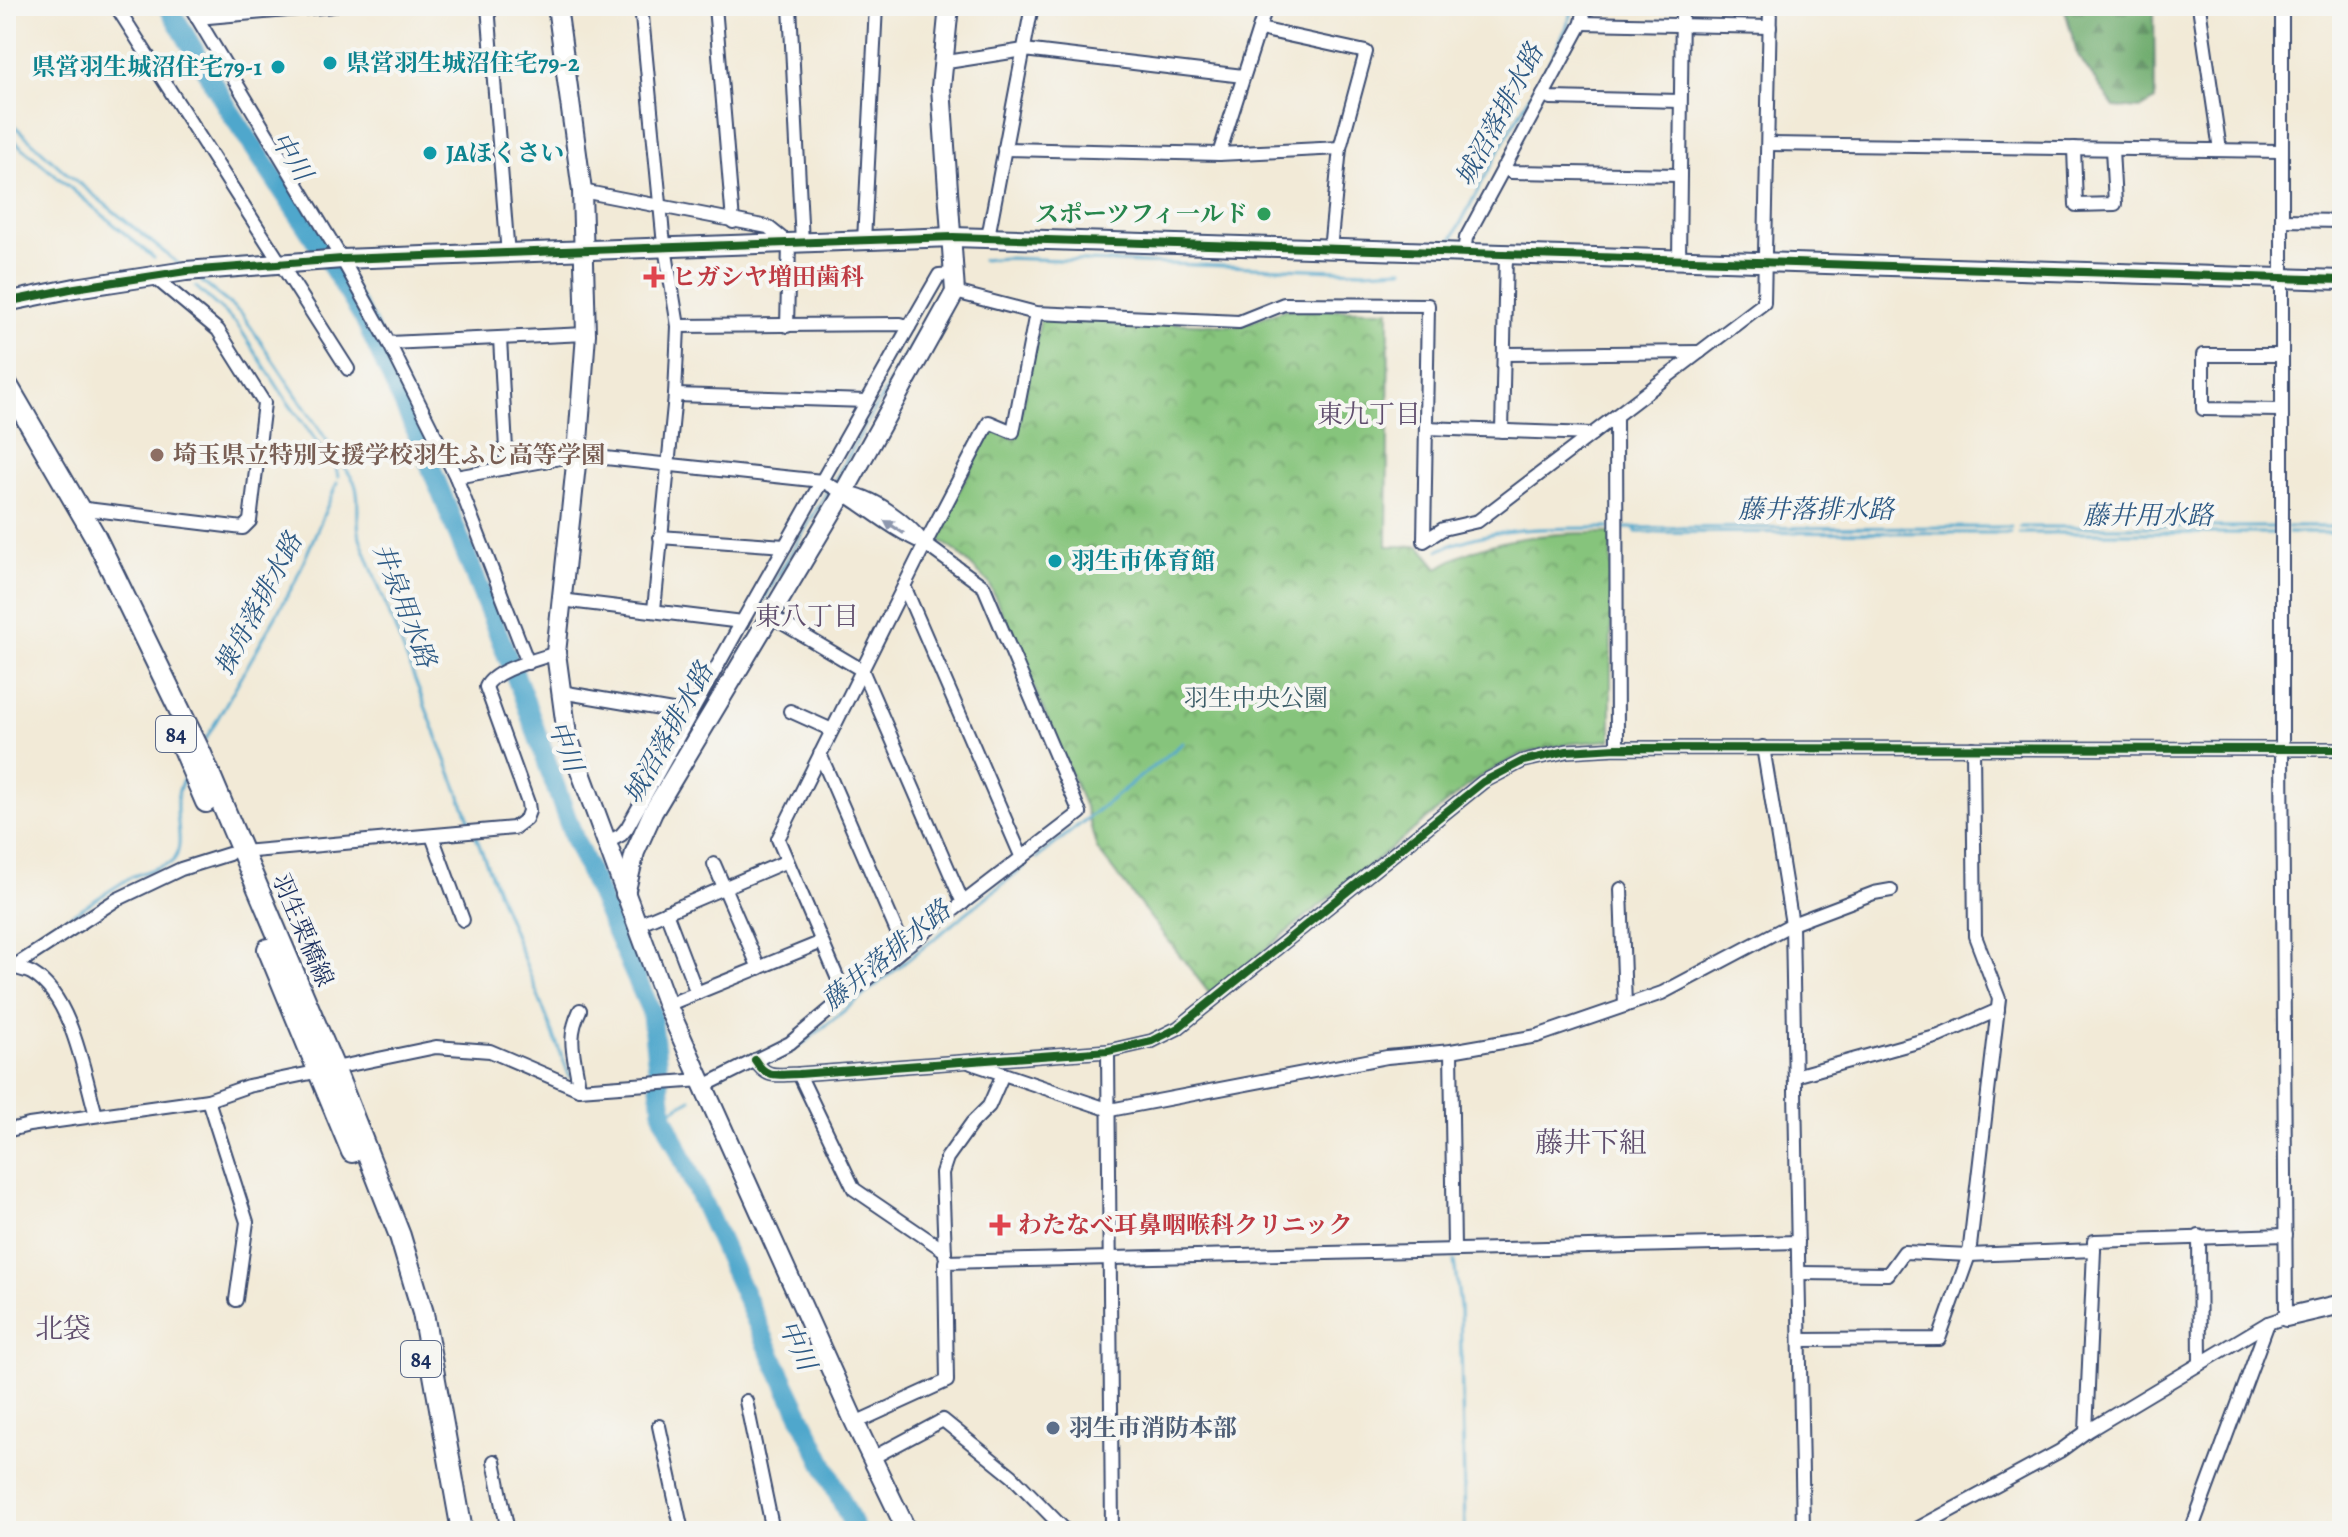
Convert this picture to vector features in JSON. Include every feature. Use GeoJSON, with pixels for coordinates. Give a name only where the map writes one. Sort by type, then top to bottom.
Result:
{"type":"FeatureCollection","features":[{"type":"Feature","properties":{"kind":"main road","name":"羽生栗橋線"},"geometry":{"type":"LineString","coordinates":[[6,383],[95,536],[201,754],[236,853],[326,1070],[400,1236],[423,1313],[462,1531]]}},
{"type":"Feature","properties":{"kind":"main road","name":"羽生栗橋線"},"geometry":{"type":"LineString","coordinates":[[6,410],[81,540],[236,853]]}},
{"type":"Feature","properties":{"kind":"main road","name":"羽生栗橋線"},"geometry":{"type":"LineString","coordinates":[[326,1070],[388,1235],[411,1312],[451,1531]]}},
{"type":"Feature","properties":{"kind":"street"},"geometry":{"type":"LineString","coordinates":[[116,6],[348,369]]}},
{"type":"Feature","properties":{"kind":"street"},"geometry":{"type":"LineString","coordinates":[[190,6],[389,343],[456,477],[524,664]]}},
{"type":"Feature","properties":{"kind":"street"},"geometry":{"type":"LineString","coordinates":[[197,18],[248,9],[330,6]]}},
{"type":"Feature","properties":{"kind":"street"},"geometry":{"type":"LineString","coordinates":[[488,6],[508,255]]}},
{"type":"Feature","properties":{"kind":"street"},"geometry":{"type":"LineString","coordinates":[[557,6],[582,191],[585,252],[586,334],[556,653],[567,735],[667,1005],[855,1423],[907,1531]]}},
{"type":"Feature","properties":{"kind":"street"},"geometry":{"type":"LineString","coordinates":[[641,6],[660,207],[678,326],[675,395],[654,610]]}},
{"type":"Feature","properties":{"kind":"street"},"geometry":{"type":"LineString","coordinates":[[715,6],[733,222]]}},
{"type":"Feature","properties":{"kind":"street"},"geometry":{"type":"LineString","coordinates":[[787,326],[795,243],[790,6]]}},
{"type":"Feature","properties":{"kind":"street"},"geometry":{"type":"LineString","coordinates":[[864,241],[876,6]]}},
{"type":"Feature","properties":{"kind":"street"},"geometry":{"type":"LineString","coordinates":[[625,894],[635,852],[653,812],[844,492],[954,283],[941,87],[949,6]]}},
{"type":"Feature","properties":{"kind":"street"},"geometry":{"type":"LineString","coordinates":[[988,237],[1032,6]]}},
{"type":"Feature","properties":{"kind":"street"},"geometry":{"type":"LineString","coordinates":[[1219,154],[1264,13],[1250,6]]}},
{"type":"Feature","properties":{"kind":"street"},"geometry":{"type":"LineString","coordinates":[[1464,253],[1466,238],[1582,23],[1585,6]]}},
{"type":"Feature","properties":{"kind":"street"},"geometry":{"type":"LineString","coordinates":[[1679,260],[1682,6]]}},
{"type":"Feature","properties":{"kind":"street"},"geometry":{"type":"LineString","coordinates":[[606,843],[627,828],[939,275],[1036,313],[1239,322],[1284,304],[1428,305],[1424,541],[1443,529],[1478,521],[1764,303],[1770,6]]}},
{"type":"Feature","properties":{"kind":"street"},"geometry":{"type":"LineString","coordinates":[[2199,6],[2220,150]]}},
{"type":"Feature","properties":{"kind":"street"},"geometry":{"type":"LineString","coordinates":[[2282,6],[2286,1317]]}},
{"type":"Feature","properties":{"kind":"street"},"geometry":{"type":"LineString","coordinates":[[1582,23],[1770,27]]}},
{"type":"Feature","properties":{"kind":"street"},"geometry":{"type":"LineString","coordinates":[[1260,29],[1366,52],[1340,148],[1330,250]]}},
{"type":"Feature","properties":{"kind":"street"},"geometry":{"type":"LineString","coordinates":[[941,63],[1024,50],[1243,76]]}},
{"type":"Feature","properties":{"kind":"street"},"geometry":{"type":"LineString","coordinates":[[1543,95],[1551,98],[1680,101]]}},
{"type":"Feature","properties":{"kind":"street"},"geometry":{"type":"LineString","coordinates":[[1768,144],[2282,151]]}},
{"type":"Feature","properties":{"kind":"street"},"geometry":{"type":"LineString","coordinates":[[1004,149],[1219,154],[1340,148]]}},
{"type":"Feature","properties":{"kind":"street"},"geometry":{"type":"LineString","coordinates":[[2074,148],[2076,205],[2115,204],[2112,149]]}},
{"type":"Feature","properties":{"kind":"street"},"geometry":{"type":"LineString","coordinates":[[1503,167],[1511,172],[1679,175]]}},
{"type":"Feature","properties":{"kind":"street"},"geometry":{"type":"LineString","coordinates":[[582,191],[768,227],[795,243]]}},
{"type":"Feature","properties":{"kind":"street"},"geometry":{"type":"LineString","coordinates":[[2282,220],[2342,221]]}},
{"type":"Feature","properties":{"kind":"street"},"geometry":{"type":"LineString","coordinates":[[6,302],[186,271],[342,259],[953,237],[2342,280]]}},
{"type":"Feature","properties":{"kind":"street"},"geometry":{"type":"LineString","coordinates":[[1502,431],[1506,254]]}},
{"type":"Feature","properties":{"kind":"street"},"geometry":{"type":"LineString","coordinates":[[78,508],[243,528],[250,521],[264,403],[218,330],[153,276]]}},
{"type":"Feature","properties":{"kind":"street"},"geometry":{"type":"LineString","coordinates":[[846,998],[778,839],[989,422],[1013,432],[1036,313]]}},
{"type":"Feature","properties":{"kind":"street"},"geometry":{"type":"LineString","coordinates":[[678,326],[901,324],[909,327]]}},
{"type":"Feature","properties":{"kind":"street"},"geometry":{"type":"LineString","coordinates":[[389,343],[586,334]]}},
{"type":"Feature","properties":{"kind":"street"},"geometry":{"type":"LineString","coordinates":[[500,338],[507,468]]}},
{"type":"Feature","properties":{"kind":"street"},"geometry":{"type":"LineString","coordinates":[[1504,354],[1700,352]]}},
{"type":"Feature","properties":{"kind":"street"},"geometry":{"type":"LineString","coordinates":[[2281,355],[2203,355],[2203,409],[2281,410]]}},
{"type":"Feature","properties":{"kind":"street"},"geometry":{"type":"LineString","coordinates":[[675,395],[867,401]]}},
{"type":"Feature","properties":{"kind":"street"},"geometry":{"type":"LineString","coordinates":[[1616,416],[1617,748]]}},
{"type":"Feature","properties":{"kind":"street"},"geometry":{"type":"LineString","coordinates":[[1426,428],[1592,434]]}},
{"type":"Feature","properties":{"kind":"street"},"geometry":{"type":"LineString","coordinates":[[6,1131],[29,1125],[208,1100],[248,1086],[436,1047],[490,1051],[579,1089],[703,1083],[790,1043],[904,948],[1080,813],[984,587],[925,544],[913,529],[860,494],[844,492],[822,481],[577,455],[456,477]]}},
{"type":"Feature","properties":{"kind":"street"},"geometry":{"type":"LineString","coordinates":[[660,537],[785,546]]}},
{"type":"Feature","properties":{"kind":"street"},"geometry":{"type":"LineString","coordinates":[[904,586],[1022,858]]}},
{"type":"Feature","properties":{"kind":"street"},"geometry":{"type":"LineString","coordinates":[[561,600],[765,622],[862,670],[963,903]]}},
{"type":"Feature","properties":{"kind":"street"},"geometry":{"type":"LineString","coordinates":[[10,966],[116,900],[181,869],[236,853],[514,828],[526,819],[528,803],[487,693],[489,680],[556,653]]}},
{"type":"Feature","properties":{"kind":"street"},"geometry":{"type":"LineString","coordinates":[[561,692],[690,714]]}},
{"type":"Feature","properties":{"kind":"street"},"geometry":{"type":"LineString","coordinates":[[790,711],[832,730]]}},
{"type":"Feature","properties":{"kind":"street"},"geometry":{"type":"LineString","coordinates":[[755,1060],[767,1075],[799,1074],[1108,1051],[1152,1041],[1178,1028],[1483,782],[1523,761],[1567,751],[1763,747],[2342,749]]}},
{"type":"Feature","properties":{"kind":"street"},"geometry":{"type":"LineString","coordinates":[[1763,747],[1792,924],[1803,1531]]}},
{"type":"Feature","properties":{"kind":"street"},"geometry":{"type":"LineString","coordinates":[[1800,1340],[1939,1339],[1969,1255],[1999,999],[1975,936],[1973,748]]}},
{"type":"Feature","properties":{"kind":"street"},"geometry":{"type":"LineString","coordinates":[[820,754],[904,948]]}},
{"type":"Feature","properties":{"kind":"street"},"geometry":{"type":"LineString","coordinates":[[432,836],[463,920]]}},
{"type":"Feature","properties":{"kind":"street"},"geometry":{"type":"LineString","coordinates":[[636,925],[787,861]]}},
{"type":"Feature","properties":{"kind":"street"},"geometry":{"type":"LineString","coordinates":[[714,864],[759,968]]}},
{"type":"Feature","properties":{"kind":"street"},"geometry":{"type":"LineString","coordinates":[[1621,889],[1625,1006]]}},
{"type":"Feature","properties":{"kind":"street"},"geometry":{"type":"LineString","coordinates":[[964,1060],[1110,1110],[1387,1057],[1451,1051],[1537,1036],[1662,993],[1792,924],[1874,893],[1891,890]]}},
{"type":"Feature","properties":{"kind":"street"},"geometry":{"type":"LineString","coordinates":[[666,912],[697,993]]}},
{"type":"Feature","properties":{"kind":"street"},"geometry":{"type":"LineString","coordinates":[[667,1005],[822,942]]}},
{"type":"Feature","properties":{"kind":"street"},"geometry":{"type":"LineString","coordinates":[[10,966],[33,974],[56,995],[70,1027],[96,1115]]}},
{"type":"Feature","properties":{"kind":"street"},"geometry":{"type":"LineString","coordinates":[[579,1089],[571,1040],[572,1026],[580,1010]]}},
{"type":"Feature","properties":{"kind":"street"},"geometry":{"type":"LineString","coordinates":[[1795,1076],[1939,1036],[1998,1010]]}},
{"type":"Feature","properties":{"kind":"street"},"geometry":{"type":"LineString","coordinates":[[1108,1051],[1112,1531]]}},
{"type":"Feature","properties":{"kind":"street"},"geometry":{"type":"LineString","coordinates":[[1451,1051],[1454,1248]]}},
{"type":"Feature","properties":{"kind":"street"},"geometry":{"type":"LineString","coordinates":[[799,1074],[854,1189],[945,1257],[1112,1258],[1798,1242]]}},
{"type":"Feature","properties":{"kind":"street"},"geometry":{"type":"LineString","coordinates":[[855,1423],[947,1381],[942,1173],[947,1158],[972,1123],[989,1106],[1003,1074]]}},
{"type":"Feature","properties":{"kind":"street"},"geometry":{"type":"LineString","coordinates":[[208,1100],[247,1222],[236,1300]]}},
{"type":"Feature","properties":{"kind":"street"},"geometry":{"type":"LineString","coordinates":[[2086,1432],[2094,1241],[2286,1235]]}},
{"type":"Feature","properties":{"kind":"street"},"geometry":{"type":"LineString","coordinates":[[2199,1236],[2200,1364]]}},
{"type":"Feature","properties":{"kind":"street"},"geometry":{"type":"LineString","coordinates":[[1799,1273],[1888,1274],[1904,1252],[1969,1255],[2094,1250]]}},
{"type":"Feature","properties":{"kind":"street"},"geometry":{"type":"LineString","coordinates":[[1913,1531],[2060,1451],[2086,1432],[2268,1323],[2342,1304]]}},
{"type":"Feature","properties":{"kind":"street"},"geometry":{"type":"LineString","coordinates":[[2191,1531],[2268,1323]]}},
{"type":"Feature","properties":{"kind":"street"},"geometry":{"type":"LineString","coordinates":[[746,1401],[773,1531]]}},
{"type":"Feature","properties":{"kind":"street"},"geometry":{"type":"LineString","coordinates":[[872,1458],[943,1420],[1012,1476],[1066,1531]]}},
{"type":"Feature","properties":{"kind":"street"},"geometry":{"type":"LineString","coordinates":[[659,1426],[682,1531]]}},
{"type":"Feature","properties":{"kind":"street"},"geometry":{"type":"LineString","coordinates":[[494,1461],[508,1531]]}},
{"type":"Feature","properties":{"kind":"green space"},"geometry":{"type":"Polygon","coordinates":[[[2064,6],[2154,6],[2155,100],[2140,109],[2114,107],[2077,54],[2064,6]]]}},
{"type":"Feature","properties":{"kind":"green space","name":"羽生中央公園"},"geometry":{"type":"Polygon","coordinates":[[[1285,309],[1389,310],[1387,546],[1420,546],[1438,568],[1478,549],[1522,538],[1611,533],[1611,740],[1566,744],[1522,754],[1479,777],[1210,994],[1097,849],[1086,809],[989,583],[957,552],[935,537],[992,428],[1016,439],[1041,317],[1239,326],[1285,309]]]}},
{"type":"Feature","properties":{"kind":"waterway","name":"中川"},"geometry":{"type":"LineString","coordinates":[[168,6],[229,110],[365,320],[416,431],[521,690],[574,838],[651,1011],[663,1115],[774,1360],[856,1531]]}},
{"type":"Feature","properties":{"kind":"waterway","name":"城沼落排水路"},"geometry":{"type":"LineString","coordinates":[[1452,239],[1556,49],[1574,6]]}},
{"type":"Feature","properties":{"kind":"waterway","name":"井泉用水路"},"geometry":{"type":"LineString","coordinates":[[6,118],[64,171],[180,265]]}},
{"type":"Feature","properties":{"kind":"waterway","name":"操舟落排水路"},"geometry":{"type":"LineString","coordinates":[[6,134],[154,258]]}},
{"type":"Feature","properties":{"kind":"waterway","name":"城沼落排水路"},"geometry":{"type":"LineString","coordinates":[[982,260],[1005,258],[1363,271],[1403,269]]}},
{"type":"Feature","properties":{"kind":"waterway","name":"井泉用水路"},"geometry":{"type":"LineString","coordinates":[[196,277],[242,314],[354,481],[361,541],[472,827]]}},
{"type":"Feature","properties":{"kind":"waterway","name":"操舟落排水路"},"geometry":{"type":"LineString","coordinates":[[196,287],[237,324],[289,404],[336,468],[338,477]]}},
{"type":"Feature","properties":{"kind":"waterway","name":"城沼落排水路"},"geometry":{"type":"LineString","coordinates":[[835,480],[942,290]]}},
{"type":"Feature","properties":{"kind":"waterway","name":"操舟落排水路"},"geometry":{"type":"LineString","coordinates":[[206,739],[295,582],[337,483]]}},
{"type":"Feature","properties":{"kind":"waterway","name":"城沼落排水路"},"geometry":{"type":"LineString","coordinates":[[752,620],[828,490]]}},
{"type":"Feature","properties":{"kind":"waterway","name":"藤井用水路"},"geometry":{"type":"LineString","coordinates":[[1636,527],[1636,532],[2011,533]]}},
{"type":"Feature","properties":{"kind":"waterway","name":"藤井落排水路"},"geometry":{"type":"LineString","coordinates":[[1621,528],[2011,527]]}},
{"type":"Feature","properties":{"kind":"waterway","name":"藤井落排水路"},"geometry":{"type":"LineString","coordinates":[[2020,527],[2276,527]]}},
{"type":"Feature","properties":{"kind":"waterway","name":"藤井落排水路"},"geometry":{"type":"LineString","coordinates":[[2288,527],[2342,527]]}},
{"type":"Feature","properties":{"kind":"waterway","name":"藤井落排水路"},"geometry":{"type":"LineString","coordinates":[[1439,550],[1501,532],[1609,528]]}},
{"type":"Feature","properties":{"kind":"waterway","name":"藤井用水路"},"geometry":{"type":"LineString","coordinates":[[2019,533],[2278,533]]}},
{"type":"Feature","properties":{"kind":"waterway","name":"藤井用水路"},"geometry":{"type":"LineString","coordinates":[[2288,533],[2342,533]]}},
{"type":"Feature","properties":{"kind":"waterway","name":"城沼落排水路"},"geometry":{"type":"LineString","coordinates":[[677,755],[747,629]]}},
{"type":"Feature","properties":{"kind":"waterway","name":"藤井落排水路"},"geometry":{"type":"LineString","coordinates":[[1037,858],[1183,743]]}},
{"type":"Feature","properties":{"kind":"waterway","name":"操舟落排水路"},"geometry":{"type":"LineString","coordinates":[[6,957],[131,877],[173,862],[179,844],[177,803],[183,780]]}},
{"type":"Feature","properties":{"kind":"waterway","name":"城沼落排水路"},"geometry":{"type":"LineString","coordinates":[[620,855],[638,824]]}},
{"type":"Feature","properties":{"kind":"waterway","name":"井泉用水路"},"geometry":{"type":"LineString","coordinates":[[475,834],[570,1077]]}},
{"type":"Feature","properties":{"kind":"waterway","name":"藤井落排水路"},"geometry":{"type":"LineString","coordinates":[[765,1065],[805,1042],[1025,866]]}},
{"type":"Feature","properties":{"kind":"waterway","name":"城沼落排水路"},"geometry":{"type":"LineString","coordinates":[[595,886],[608,869]]}},
{"type":"Feature","properties":{"kind":"waterway","name":"藤井落排水路"},"geometry":{"type":"LineString","coordinates":[[663,1115],[691,1099]]}},
{"type":"Feature","properties":{"kind":"waterway"},"geometry":{"type":"LineString","coordinates":[[1454,1261],[1460,1306],[1465,1531]]}},
{"type":"Feature","properties":{"kind":"cycle path"},"geometry":{"type":"LineString","coordinates":[[6,302],[186,271],[342,259],[953,237],[2342,280]]}},
{"type":"Feature","properties":{"kind":"cycle path"},"geometry":{"type":"LineString","coordinates":[[755,1060],[764,1071],[779,1075],[1108,1051],[1152,1041],[1178,1028],[1483,782],[1523,761],[1567,751],[1617,748],[2342,749]]}},
{"type":"Feature","properties":{"kind":"place","name":"県営羽生城沼住宅79-2"},"geometry":{"type":"Point","coordinates":[330,63]}},
{"type":"Feature","properties":{"kind":"place","name":"県営羽生城沼住宅79-1"},"geometry":{"type":"Point","coordinates":[278,67]}},
{"type":"Feature","properties":{"kind":"place","name":"JAほくさい"},"geometry":{"type":"Point","coordinates":[430,153]}},
{"type":"Feature","properties":{"kind":"place","name":"スポーツフィ一ルド"},"geometry":{"type":"Point","coordinates":[1264,214]}},
{"type":"Feature","properties":{"kind":"place","name":"ヒガシヤ増田歯科"},"geometry":{"type":"Point","coordinates":[654,277]}},
{"type":"Feature","properties":{"kind":"place","name":"埼玉県立特別支援学校羽生ふじ高等学園"},"geometry":{"type":"Point","coordinates":[157,455]}},
{"type":"Feature","properties":{"kind":"place","name":"羽生市体育館"},"geometry":{"type":"Point","coordinates":[1055,561]}},
{"type":"Feature","properties":{"kind":"place","name":"わたなべ耳鼻咽喉科クリニック"},"geometry":{"type":"Point","coordinates":[1000,1225]}},
{"type":"Feature","properties":{"kind":"place","name":"羽生市消防本部"},"geometry":{"type":"Point","coordinates":[1053,1428]}},
{"type":"Feature","properties":{"kind":"district","name":"東九丁目"},"geometry":{"type":"Point","coordinates":[1369,414]}},
{"type":"Feature","properties":{"kind":"district","name":"東八丁目"},"geometry":{"type":"Point","coordinates":[807,616]}},
{"type":"Feature","properties":{"kind":"district","name":"藤井下組"},"geometry":{"type":"Point","coordinates":[1591,1142]}},
{"type":"Feature","properties":{"kind":"district","name":"北袋"},"geometry":{"type":"Point","coordinates":[63,1328]}}]}
